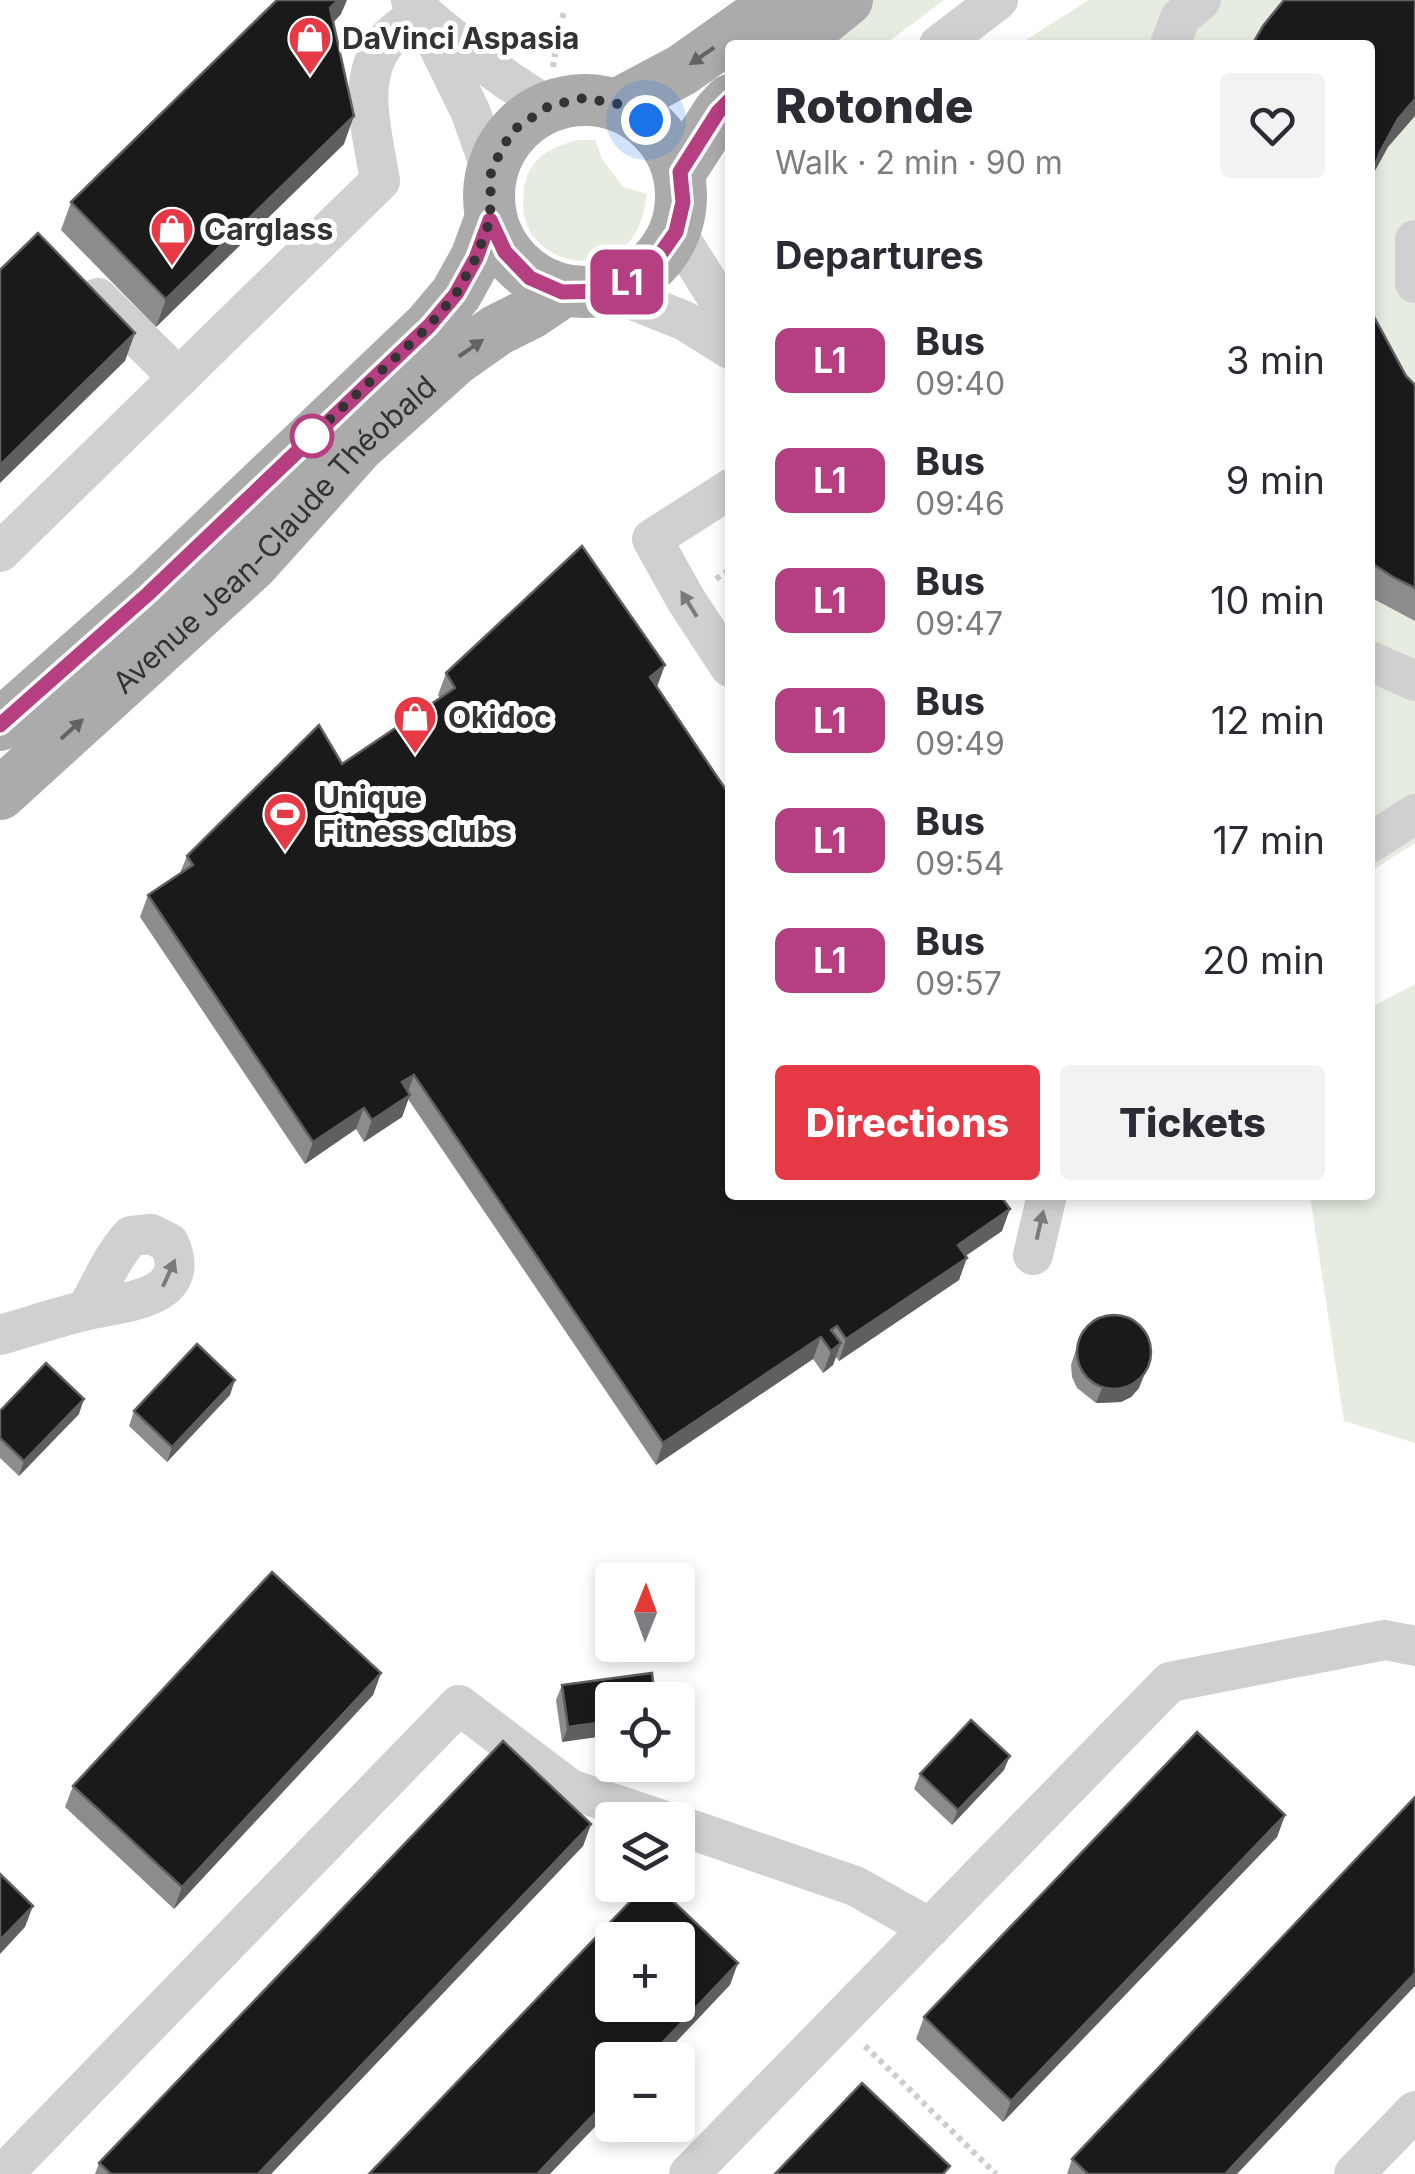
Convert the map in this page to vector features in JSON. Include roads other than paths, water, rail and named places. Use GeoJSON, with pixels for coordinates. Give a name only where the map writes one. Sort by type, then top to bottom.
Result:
{"type":"FeatureCollection","features":[{"type":"Feature","properties":{"kind":"main road"},"geometry":{"type":"LineString","coordinates":[[618,104],[682,70],[780,0]]}},
{"type":"Feature","properties":{"kind":"main road"},"geometry":{"type":"LineString","coordinates":[[798,40],[847,0]]}},
{"type":"Feature","properties":{"kind":"main road"},"geometry":{"type":"LineString","coordinates":[[550,88],[618,104],[646,120],[668,144],[680,172],[683,202],[676,232],[650,269],[586,291],[530,278],[505,252],[490,195],[512,131],[550,88]]}},
{"type":"Feature","properties":{"kind":"main road"},"geometry":{"type":"LineString","coordinates":[[680,172],[725,105]]}},
{"type":"Feature","properties":{"kind":"main road","name":"Avenue Jean-Claude Théobald"},"geometry":{"type":"LineString","coordinates":[[0,726],[148,594],[429,326],[456,294],[476,258],[490,195]]}},
{"type":"Feature","properties":{"kind":"main road","name":"Avenue Jean-Claude Théobald"},"geometry":{"type":"LineString","coordinates":[[0,794],[253,564],[358,446],[456,359],[497,330],[586,291]]}},
{"type":"Feature","properties":{"kind":"street"},"geometry":{"type":"LineString","coordinates":[[946,40],[998,0]]}},
{"type":"Feature","properties":{"kind":"street"},"geometry":{"type":"LineString","coordinates":[[1172,40],[1180,18],[1201,0]]}},
{"type":"Feature","properties":{"kind":"street"},"geometry":{"type":"LineString","coordinates":[[416,6],[524,92],[550,88]]}},
{"type":"Feature","properties":{"kind":"street"},"geometry":{"type":"LineString","coordinates":[[416,6],[466,99],[490,195]]}},
{"type":"Feature","properties":{"kind":"street"},"geometry":{"type":"LineString","coordinates":[[0,552],[380,181],[368,89],[371,72],[377,55],[416,6]]}},
{"type":"Feature","properties":{"kind":"street"},"geometry":{"type":"LineString","coordinates":[[676,232],[725,310]]}},
{"type":"Feature","properties":{"kind":"street"},"geometry":{"type":"LineString","coordinates":[[1415,240],[1415,283]]}},
{"type":"Feature","properties":{"kind":"street"},"geometry":{"type":"LineString","coordinates":[[76,275],[179,378]]}},
{"type":"Feature","properties":{"kind":"street"},"geometry":{"type":"LineString","coordinates":[[586,291],[685,321],[725,346]]}},
{"type":"Feature","properties":{"kind":"street"},"geometry":{"type":"LineString","coordinates":[[725,492],[652,539],[725,659]]}},
{"type":"Feature","properties":{"kind":"street"},"geometry":{"type":"LineString","coordinates":[[1375,663],[1415,681]]}},
{"type":"Feature","properties":{"kind":"street"},"geometry":{"type":"LineString","coordinates":[[1375,840],[1415,814]]}},
{"type":"Feature","properties":{"kind":"street"},"geometry":{"type":"LineString","coordinates":[[1033,1255],[1046,1200]]}},
{"type":"Feature","properties":{"kind":"street"},"geometry":{"type":"LineString","coordinates":[[0,1335],[86,1310]]}},
{"type":"Feature","properties":{"kind":"street"},"geometry":{"type":"LineString","coordinates":[[689,2174],[1170,1682],[1385,1640],[1415,1646]]}},
{"type":"Feature","properties":{"kind":"street"},"geometry":{"type":"LineString","coordinates":[[2,2174],[460,1705],[570,1789],[609,1802]]}},
{"type":"Feature","properties":{"kind":"street"},"geometry":{"type":"LineString","coordinates":[[695,1831],[854,1886],[930,1928]]}},
{"type":"Feature","properties":{"kind":"street"},"geometry":{"type":"LineString","coordinates":[[1354,2174],[1415,2111]]}},
{"type":"Feature","properties":{"kind":"place","name":"DaVinci Aspasia"},"geometry":{"type":"Point","coordinates":[310,76]}},
{"type":"Feature","properties":{"kind":"place","name":"Carglass"},"geometry":{"type":"Point","coordinates":[172,267]}},
{"type":"Feature","properties":{"kind":"place","name":"Okidoc"},"geometry":{"type":"Point","coordinates":[415,755]}},
{"type":"Feature","properties":{"kind":"place","name":"Unique Fitness clubs"},"geometry":{"type":"Point","coordinates":[285,852]}}]}
